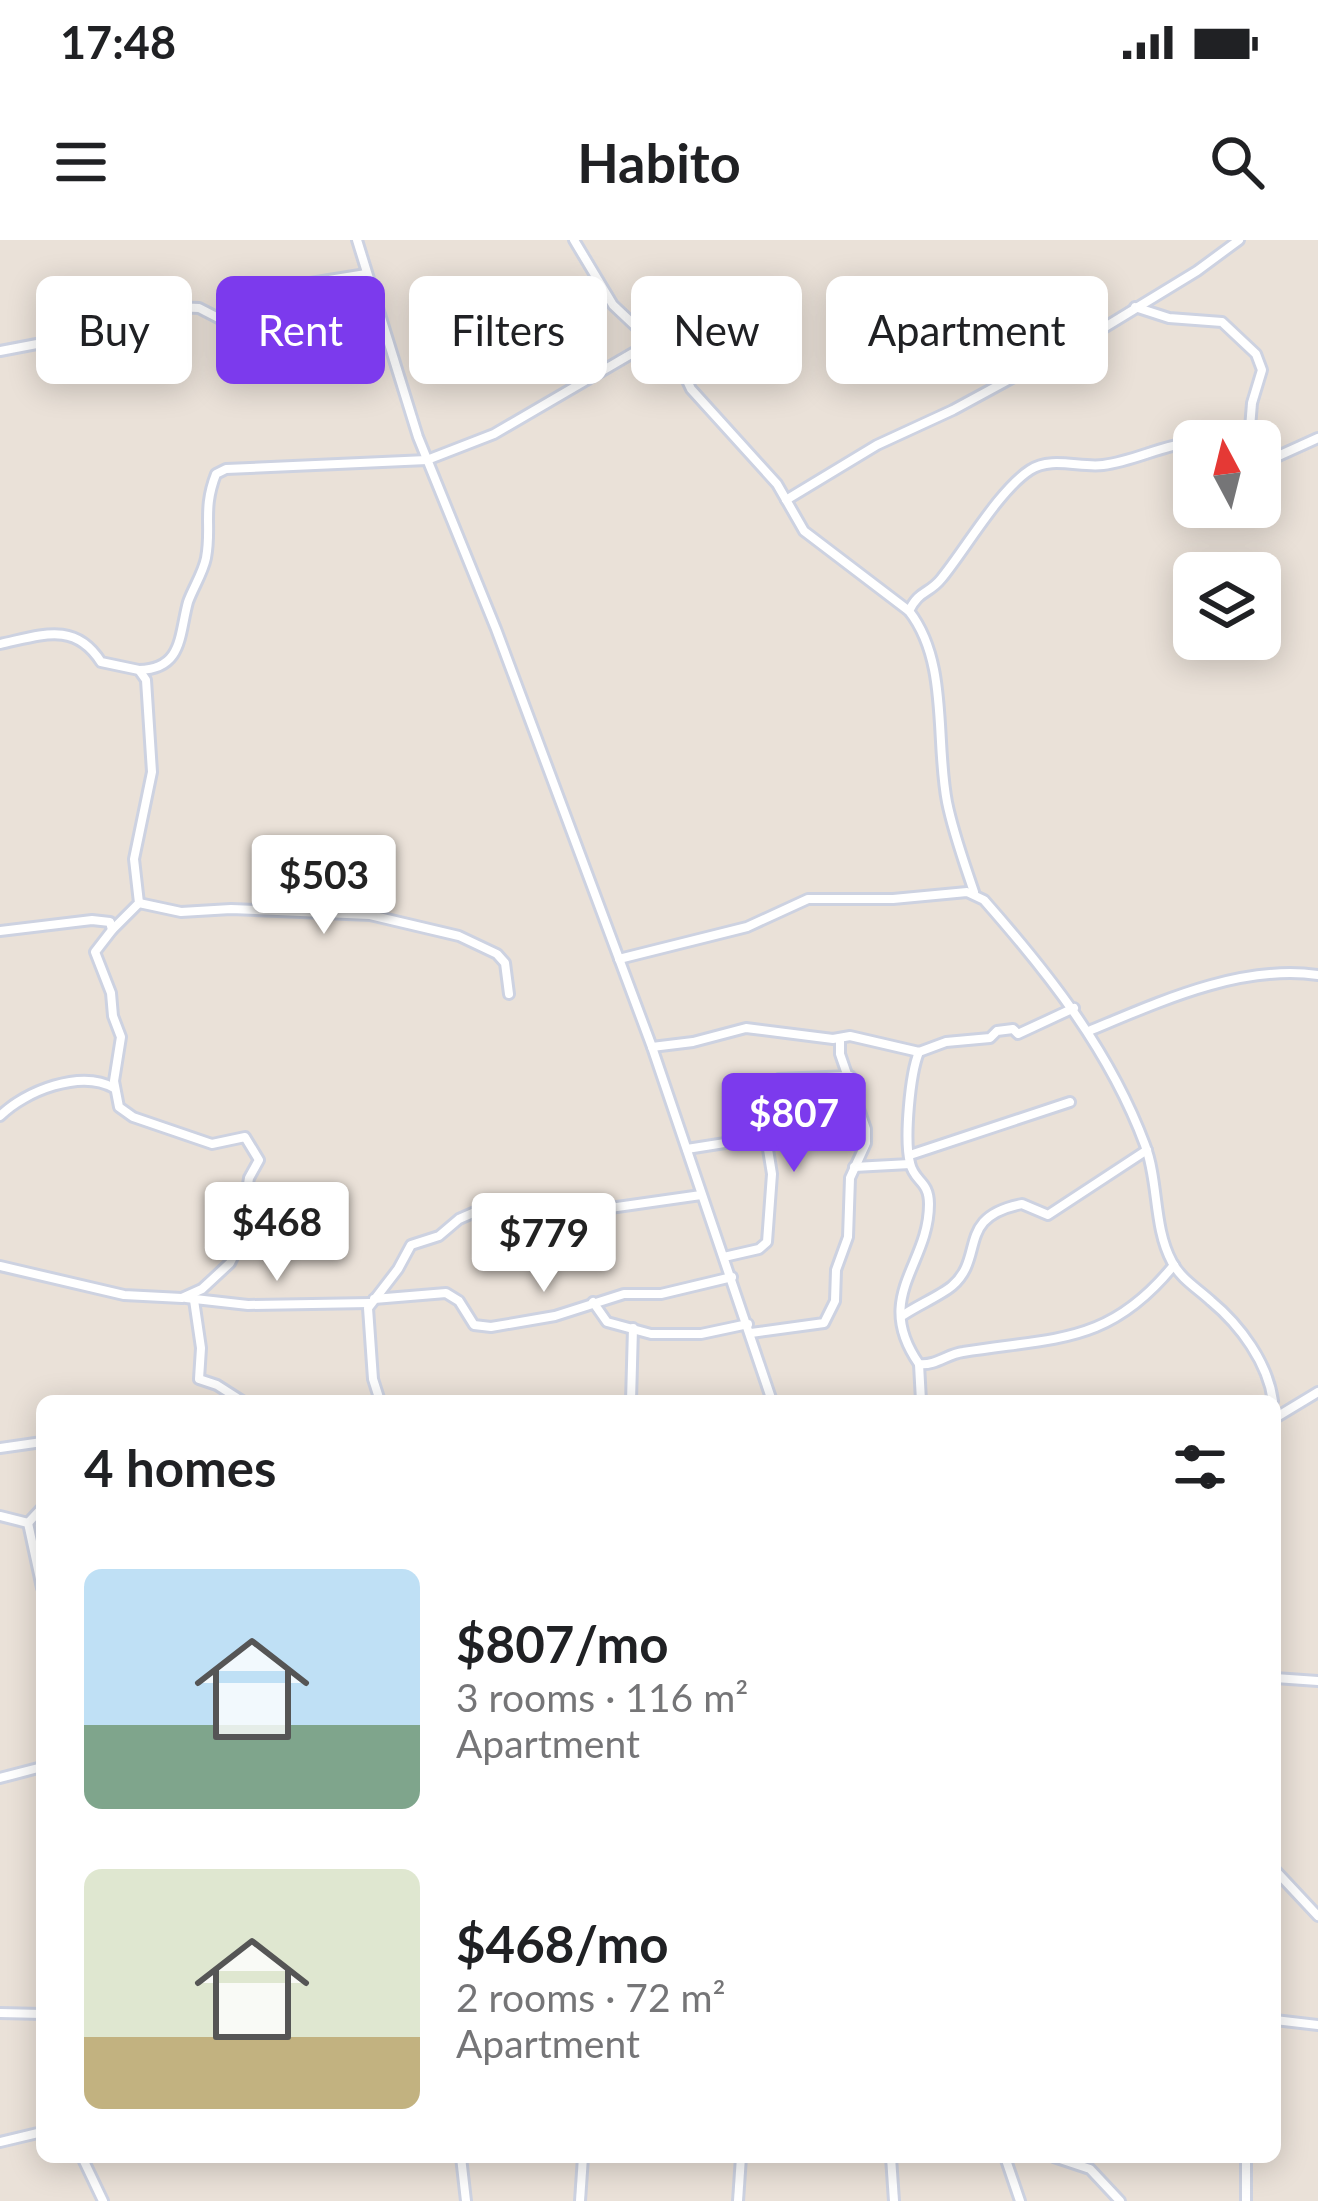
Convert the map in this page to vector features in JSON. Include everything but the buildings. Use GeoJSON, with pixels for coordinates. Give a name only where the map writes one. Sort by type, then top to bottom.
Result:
{"type":"FeatureCollection","features":[{"type":"Feature","properties":{"kind":"street"},"geometry":{"type":"LineString","coordinates":[[357,240],[427,460],[503,648],[652,1047],[770,1395]]}},
{"type":"Feature","properties":{"kind":"street"},"geometry":{"type":"LineString","coordinates":[[574,240],[613,304],[631,323]]}},
{"type":"Feature","properties":{"kind":"street"},"geometry":{"type":"LineString","coordinates":[[786,500],[1135,308],[1239,240]]}},
{"type":"Feature","properties":{"kind":"street"},"geometry":{"type":"LineString","coordinates":[[0,351],[131,326],[174,308],[199,308],[232,325],[286,287],[366,274]]}},
{"type":"Feature","properties":{"kind":"street"},"geometry":{"type":"LineString","coordinates":[[1135,308],[1168,318],[1222,322],[1256,354],[1262,370],[1251,420]]}},
{"type":"Feature","properties":{"kind":"street"},"geometry":{"type":"LineString","coordinates":[[0,644],[70,635],[84,639],[101,662],[155,670],[167,663],[183,631],[206,558],[206,500],[216,474],[226,469],[427,460],[494,434],[631,354]]}},
{"type":"Feature","properties":{"kind":"street"},"geometry":{"type":"LineString","coordinates":[[689,384],[777,484],[814,542],[909,610],[928,640],[946,799],[974,893],[1089,1031],[1147,1150],[1174,1265],[1223,1312],[1256,1354],[1272,1395]]}},
{"type":"Feature","properties":{"kind":"street"},"geometry":{"type":"LineString","coordinates":[[1281,455],[1318,438]]}},
{"type":"Feature","properties":{"kind":"street"},"geometry":{"type":"LineString","coordinates":[[909,610],[916,595],[938,584],[1030,470],[1047,464],[1106,465],[1173,445]]}},
{"type":"Feature","properties":{"kind":"street"},"geometry":{"type":"LineString","coordinates":[[139,670],[146,680],[153,741],[152,772],[134,859],[139,903]]}},
{"type":"Feature","properties":{"kind":"street"},"geometry":{"type":"LineString","coordinates":[[619,959],[748,927],[808,899],[974,893]]}},
{"type":"Feature","properties":{"kind":"street"},"geometry":{"type":"LineString","coordinates":[[139,903],[95,952],[121,1037],[115,1089],[119,1107],[126,1114],[212,1144],[245,1137],[259,1160],[249,1178],[238,1246],[230,1263],[202,1289],[182,1298]]}},
{"type":"Feature","properties":{"kind":"street"},"geometry":{"type":"LineString","coordinates":[[139,903],[181,912],[230,909],[391,920],[459,937],[497,954],[505,963],[509,994]]}},
{"type":"Feature","properties":{"kind":"street"},"geometry":{"type":"LineString","coordinates":[[0,931],[92,920],[110,922],[112,930]]}},
{"type":"Feature","properties":{"kind":"street"},"geometry":{"type":"LineString","coordinates":[[1089,1031],[1200,988],[1313,974],[1317,961]]}},
{"type":"Feature","properties":{"kind":"street"},"geometry":{"type":"LineString","coordinates":[[652,1047],[746,1028],[840,1039],[850,1036],[920,1052],[946,1042],[990,1038],[997,1031],[1013,1029],[1018,1034],[1074,1008]]}},
{"type":"Feature","properties":{"kind":"street"},"geometry":{"type":"LineString","coordinates":[[592,1302],[607,1322],[672,1335],[808,1327],[829,1319],[837,1289],[836,1270],[848,1237],[847,1201],[866,1136],[840,1054],[840,1039]]}},
{"type":"Feature","properties":{"kind":"street"},"geometry":{"type":"LineString","coordinates":[[920,1052],[910,1080],[910,1159],[927,1185],[929,1205],[908,1269],[901,1317],[905,1338],[919,1364],[921,1395]]}},
{"type":"Feature","properties":{"kind":"street"},"geometry":{"type":"LineString","coordinates":[[724,1257],[759,1249],[767,1242],[772,1190],[769,1136],[761,1106],[771,1082],[850,1076]]}},
{"type":"Feature","properties":{"kind":"street"},"geometry":{"type":"LineString","coordinates":[[0,1116],[21,1098],[57,1087],[94,1081],[115,1089]]}},
{"type":"Feature","properties":{"kind":"street"},"geometry":{"type":"LineString","coordinates":[[854,1167],[910,1159],[1070,1102]]}},
{"type":"Feature","properties":{"kind":"street"},"geometry":{"type":"LineString","coordinates":[[687,1149],[769,1136]]}},
{"type":"Feature","properties":{"kind":"street"},"geometry":{"type":"LineString","coordinates":[[901,1317],[956,1281],[977,1227],[985,1219],[1022,1204],[1048,1215],[1147,1150]]}},
{"type":"Feature","properties":{"kind":"street"},"geometry":{"type":"LineString","coordinates":[[378,1395],[367,1314],[411,1245],[439,1236],[467,1214],[544,1214],[701,1195]]}},
{"type":"Feature","properties":{"kind":"street"},"geometry":{"type":"LineString","coordinates":[[919,1364],[933,1365],[956,1353],[1016,1348],[1103,1326],[1154,1289],[1174,1265]]}},
{"type":"Feature","properties":{"kind":"street"},"geometry":{"type":"LineString","coordinates":[[0,1266],[124,1294],[248,1306],[446,1293],[459,1301],[468,1320],[479,1328],[554,1316],[624,1294],[661,1294],[732,1277]]}},
{"type":"Feature","properties":{"kind":"street"},"geometry":{"type":"LineString","coordinates":[[194,1300],[201,1348],[199,1379],[233,1395]]}},
{"type":"Feature","properties":{"kind":"street"},"geometry":{"type":"LineString","coordinates":[[631,1395],[632,1328]]}},
{"type":"Feature","properties":{"kind":"street"},"geometry":{"type":"LineString","coordinates":[[1281,1414],[1318,1392]]}},
{"type":"Feature","properties":{"kind":"street"},"geometry":{"type":"LineString","coordinates":[[0,1448],[36,1443]]}},
{"type":"Feature","properties":{"kind":"street"},"geometry":{"type":"LineString","coordinates":[[28,1522],[36,1514]]}},
{"type":"Feature","properties":{"kind":"street"},"geometry":{"type":"LineString","coordinates":[[0,1516],[28,1522]]}},
{"type":"Feature","properties":{"kind":"street"},"geometry":{"type":"LineString","coordinates":[[28,1522],[36,1560]]}},
{"type":"Feature","properties":{"kind":"street"},"geometry":{"type":"LineString","coordinates":[[1281,1679],[1318,1682]]}},
{"type":"Feature","properties":{"kind":"street"},"geometry":{"type":"LineString","coordinates":[[0,1777],[36,1768]]}},
{"type":"Feature","properties":{"kind":"street"},"geometry":{"type":"LineString","coordinates":[[1281,1878],[1318,1916]]}},
{"type":"Feature","properties":{"kind":"street"},"geometry":{"type":"LineString","coordinates":[[0,2013],[36,2014]]}},
{"type":"Feature","properties":{"kind":"street"},"geometry":{"type":"LineString","coordinates":[[1281,2021],[1318,2025]]}},
{"type":"Feature","properties":{"kind":"street"},"geometry":{"type":"LineString","coordinates":[[0,2142],[36,2133]]}},
{"type":"Feature","properties":{"kind":"street"},"geometry":{"type":"LineString","coordinates":[[85,2163],[103,2201]]}},
{"type":"Feature","properties":{"kind":"street"},"geometry":{"type":"LineString","coordinates":[[462,2163],[466,2201]]}},
{"type":"Feature","properties":{"kind":"street"},"geometry":{"type":"LineString","coordinates":[[580,2201],[583,2163]]}},
{"type":"Feature","properties":{"kind":"street"},"geometry":{"type":"LineString","coordinates":[[738,2201],[741,2163]]}},
{"type":"Feature","properties":{"kind":"street"},"geometry":{"type":"LineString","coordinates":[[891,2163],[894,2201]]}},
{"type":"Feature","properties":{"kind":"street"},"geometry":{"type":"LineString","coordinates":[[1007,2163],[1020,2201]]}},
{"type":"Feature","properties":{"kind":"street"},"geometry":{"type":"LineString","coordinates":[[1072,2163],[1090,2169],[1120,2201]]}},
{"type":"Feature","properties":{"kind":"street"},"geometry":{"type":"LineString","coordinates":[[1246,2163],[1246,2201]]}}]}
